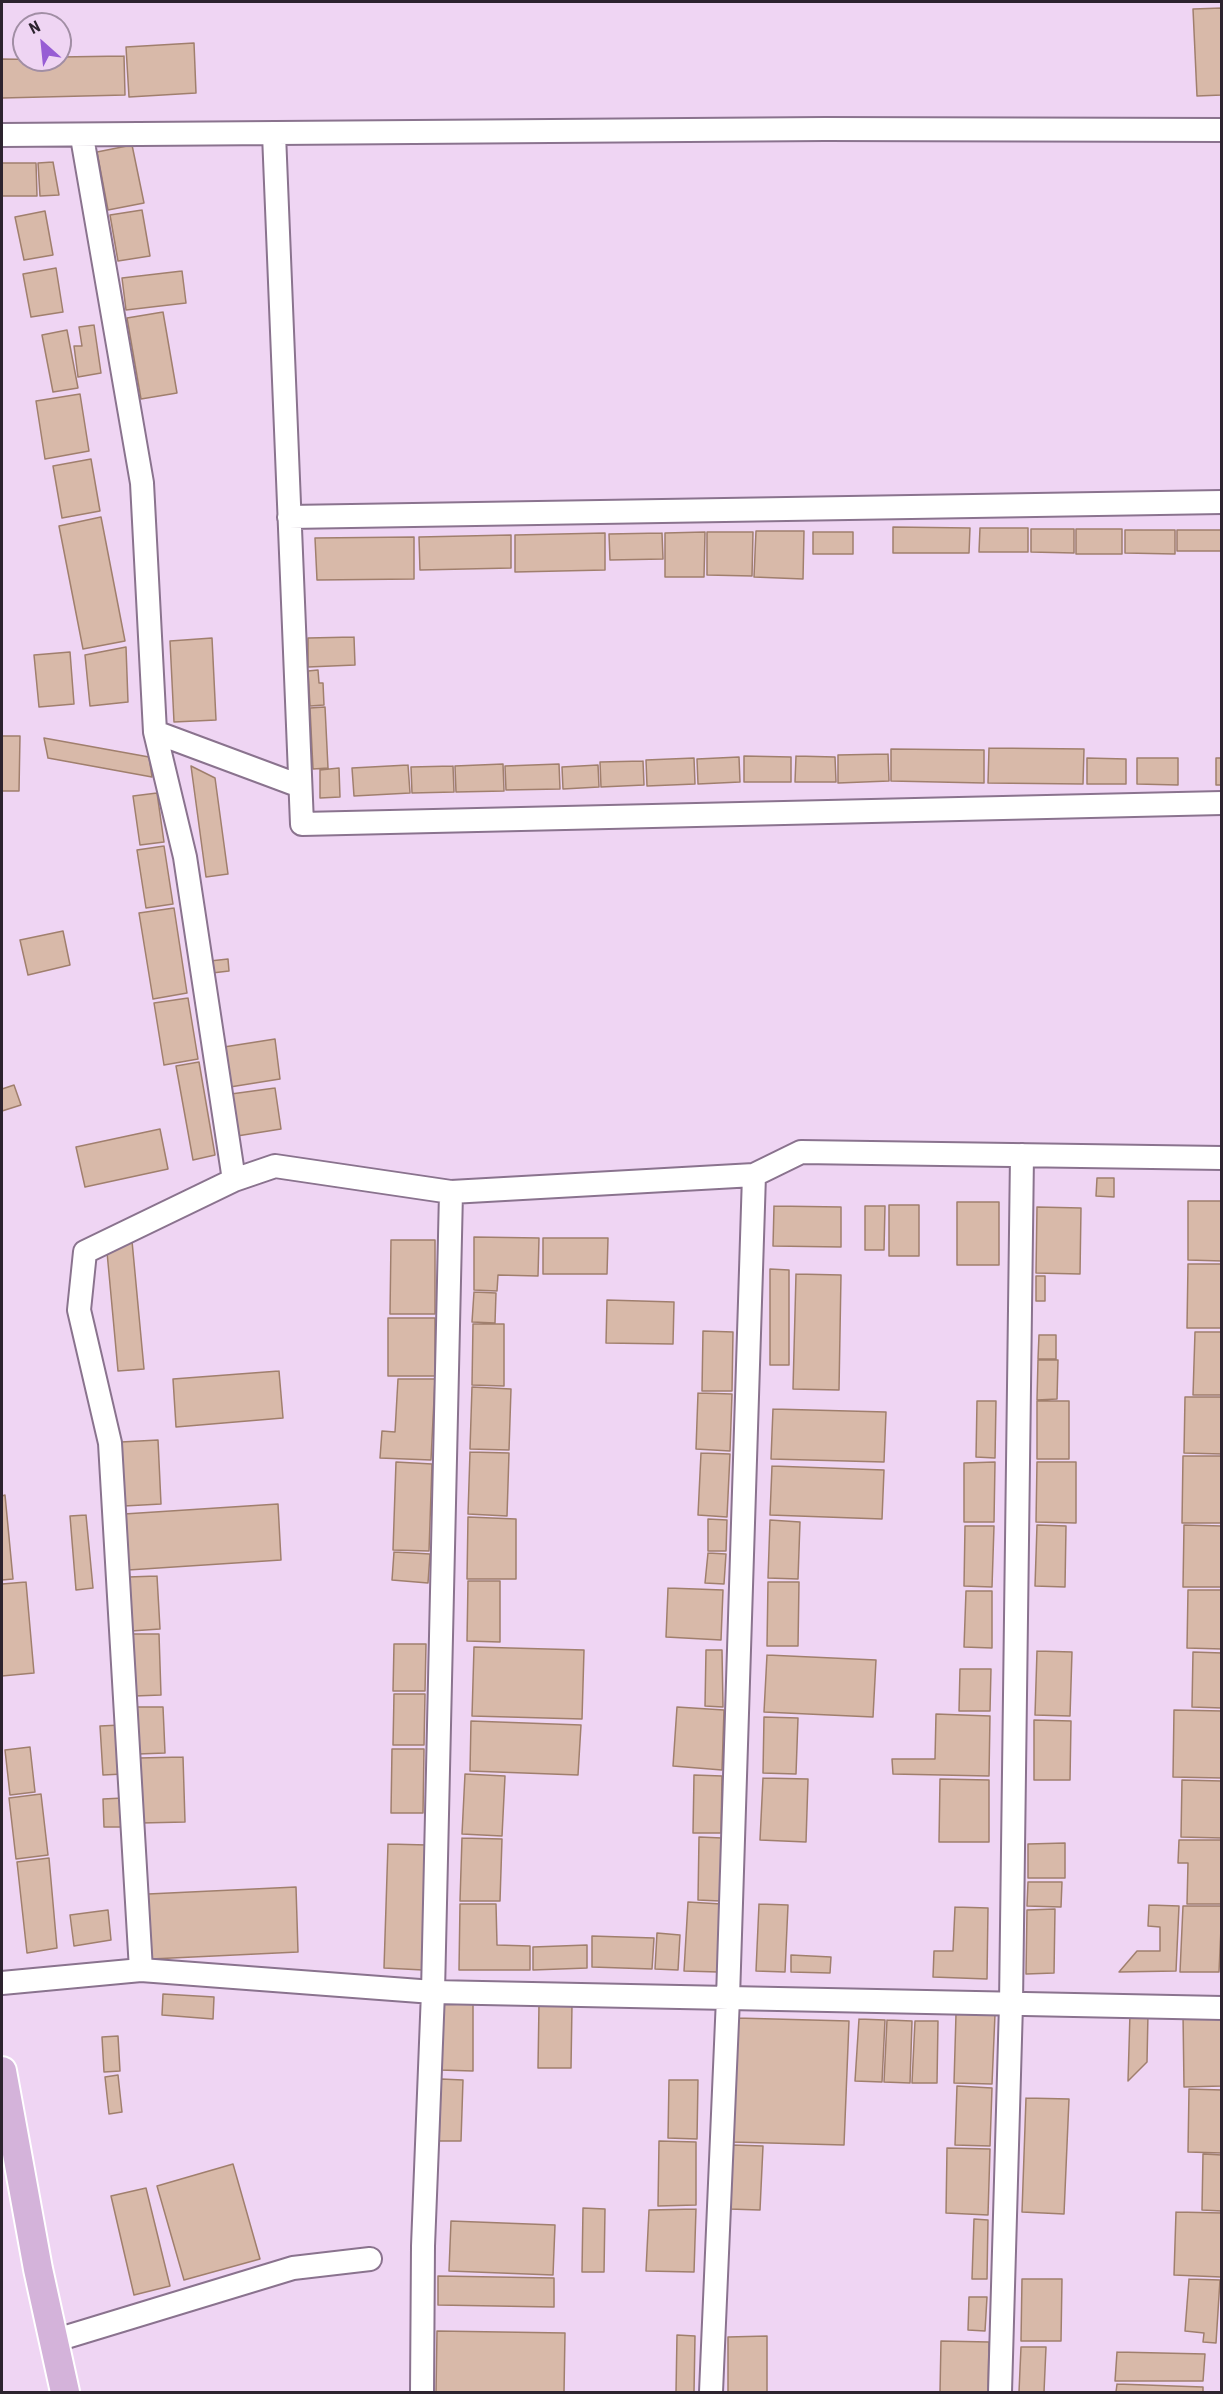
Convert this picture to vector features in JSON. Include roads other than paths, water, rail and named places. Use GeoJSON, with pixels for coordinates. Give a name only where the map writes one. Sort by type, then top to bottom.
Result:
{"type":"FeatureCollection","features":[{"type":"Feature","properties":{"kind":"main road"},"geometry":{"type":"LineString","coordinates":[[2,2071],[64,2392]]}},
{"type":"Feature","properties":{"kind":"street"},"geometry":{"type":"LineString","coordinates":[[2,135],[825,129],[1221,130]]}},
{"type":"Feature","properties":{"kind":"street"},"geometry":{"type":"LineString","coordinates":[[274,134],[302,824],[1221,803]]}},
{"type":"Feature","properties":{"kind":"street"},"geometry":{"type":"LineString","coordinates":[[82,136],[142,483],[155,732],[185,856],[234,1180]]}},
{"type":"Feature","properties":{"kind":"street"},"geometry":{"type":"LineString","coordinates":[[290,517],[1221,502]]}},
{"type":"Feature","properties":{"kind":"street"},"geometry":{"type":"LineString","coordinates":[[155,732],[300,786]]}},
{"type":"Feature","properties":{"kind":"street"},"geometry":{"type":"LineString","coordinates":[[141,1970],[110,1443],[79,1310],[85,1252],[234,1180],[275,1166],[451,1192],[754,1175],[801,1152],[1221,1158]]}},
{"type":"Feature","properties":{"kind":"street"},"geometry":{"type":"LineString","coordinates":[[1000,2392],[1011,2004],[1022,1155]]}},
{"type":"Feature","properties":{"kind":"street"},"geometry":{"type":"LineString","coordinates":[[711,2392],[728,1998],[754,1175]]}},
{"type":"Feature","properties":{"kind":"street"},"geometry":{"type":"LineString","coordinates":[[422,2392],[423,2246],[433,1992],[451,1192]]}},
{"type":"Feature","properties":{"kind":"street"},"geometry":{"type":"LineString","coordinates":[[2,1983],[141,1970],[433,1992],[1221,2008]]}},
{"type":"Feature","properties":{"kind":"street"},"geometry":{"type":"LineString","coordinates":[[54,2341],[292,2268],[370,2259]]}}]}
